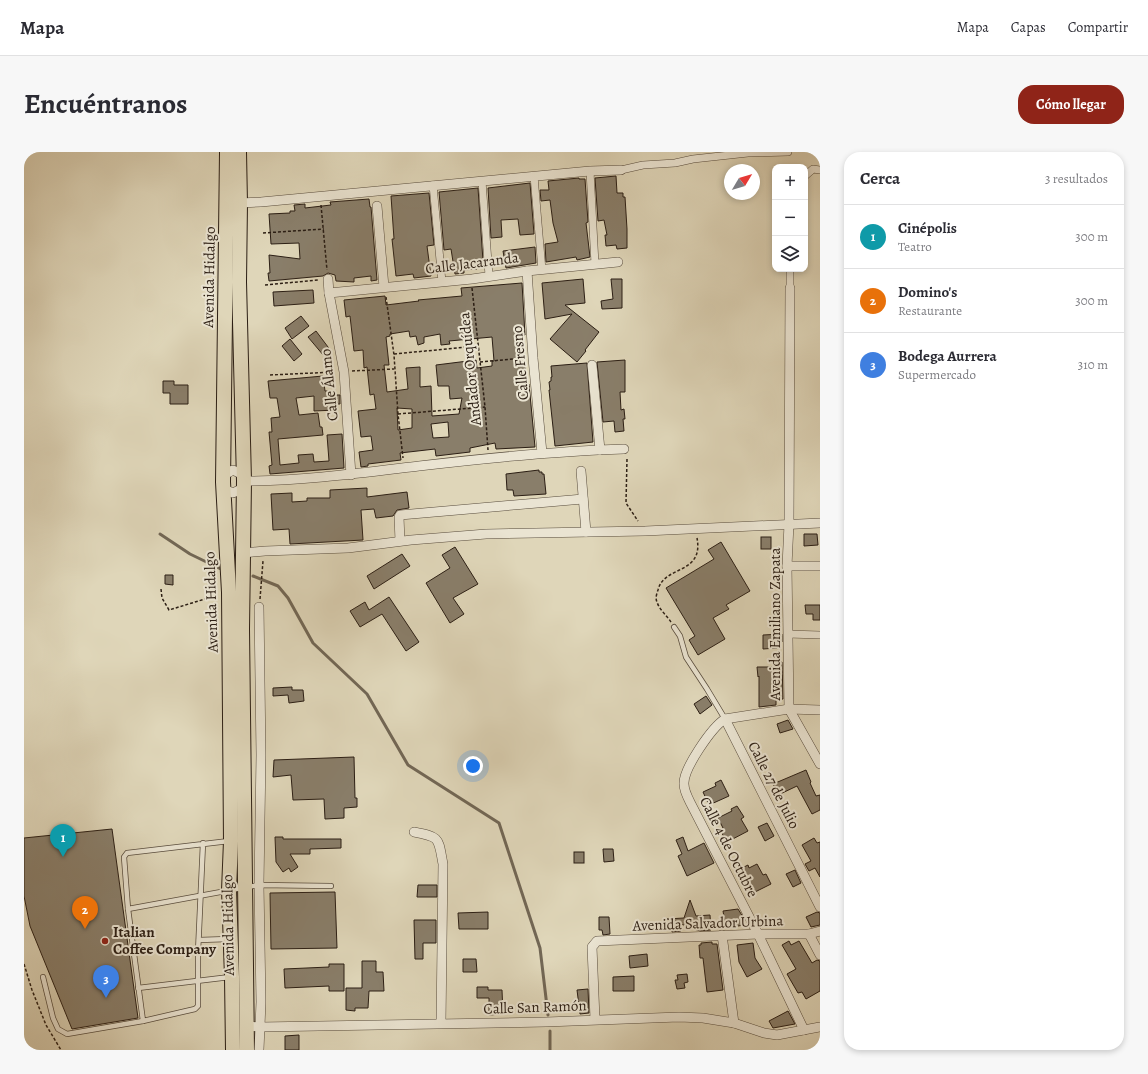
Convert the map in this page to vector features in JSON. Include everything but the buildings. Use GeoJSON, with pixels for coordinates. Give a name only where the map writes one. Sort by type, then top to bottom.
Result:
{"type":"FeatureCollection","features":[{"type":"Feature","properties":{"kind":"main road","name":"Avenida Hidalgo"},"geometry":{"type":"LineString","coordinates":[[227,152],[223,482],[230,592],[231,841],[229,890],[233,1050]]}},
{"type":"Feature","properties":{"kind":"main road","name":"Avenida Hidalgo"},"geometry":{"type":"LineString","coordinates":[[239,152],[244,481],[242,629],[252,886],[253,1026],[247,1050]]}},
{"type":"Feature","properties":{"kind":"street"},"geometry":{"type":"LineString","coordinates":[[240,203],[590,171],[621,170],[643,165],[674,163],[693,159],[748,153],[788,152]]}},
{"type":"Feature","properties":{"kind":"street"},"geometry":{"type":"LineString","coordinates":[[808,173],[813,168],[820,170]]}},
{"type":"Feature","properties":{"kind":"street"},"geometry":{"type":"LineString","coordinates":[[590,171],[595,264]]}},
{"type":"Feature","properties":{"kind":"street"},"geometry":{"type":"LineString","coordinates":[[534,176],[542,270]]}},
{"type":"Feature","properties":{"kind":"street"},"geometry":{"type":"LineString","coordinates":[[482,181],[489,276]]}},
{"type":"Feature","properties":{"kind":"street"},"geometry":{"type":"LineString","coordinates":[[433,185],[442,282]]}},
{"type":"Feature","properties":{"kind":"street"},"geometry":{"type":"LineString","coordinates":[[377,206],[384,287]]}},
{"type":"Feature","properties":{"kind":"street","name":"Calle Jacaranda"},"geometry":{"type":"LineString","coordinates":[[329,293],[472,279],[527,271],[618,262]]}},
{"type":"Feature","properties":{"kind":"street","name":"Calle Fresno"},"geometry":{"type":"LineString","coordinates":[[527,271],[542,453]]}},
{"type":"Feature","properties":{"kind":"street"},"geometry":{"type":"LineString","coordinates":[[790,272],[790,288]]}},
{"type":"Feature","properties":{"kind":"street","name":"Calle Álamo"},"geometry":{"type":"LineString","coordinates":[[328,279],[329,293],[344,372],[351,475]]}},
{"type":"Feature","properties":{"kind":"street","name":"Avenida Emiliano Zapata"},"geometry":{"type":"LineString","coordinates":[[790,288],[789,524],[787,566],[789,709],[820,764]]}},
{"type":"Feature","properties":{"kind":"street"},"geometry":{"type":"LineString","coordinates":[[592,365],[600,450]]}},
{"type":"Feature","properties":{"kind":"street"},"geometry":{"type":"LineString","coordinates":[[244,481],[351,475],[488,458],[542,453],[624,449]]}},
{"type":"Feature","properties":{"kind":"street"},"geometry":{"type":"LineString","coordinates":[[233,470],[241,474],[244,481],[241,489],[233,493],[226,490],[223,482],[226,474],[233,470]]}},
{"type":"Feature","properties":{"kind":"street"},"geometry":{"type":"LineString","coordinates":[[581,471],[586,532]]}},
{"type":"Feature","properties":{"kind":"street"},"geometry":{"type":"LineString","coordinates":[[400,541],[400,515],[583,499]]}},
{"type":"Feature","properties":{"kind":"street"},"geometry":{"type":"LineString","coordinates":[[243,553],[348,548],[400,541],[486,534],[645,531],[820,523]]}},
{"type":"Feature","properties":{"kind":"street"},"geometry":{"type":"LineString","coordinates":[[787,566],[820,566]]}},
{"type":"Feature","properties":{"kind":"street"},"geometry":{"type":"LineString","coordinates":[[252,886],[261,755],[259,607]]}},
{"type":"Feature","properties":{"kind":"street"},"geometry":{"type":"LineString","coordinates":[[788,634],[820,635]]}},
{"type":"Feature","properties":{"kind":"street"},"geometry":{"type":"LineString","coordinates":[[725,719],[789,709],[820,710]]}},
{"type":"Feature","properties":{"kind":"street","name":"Calle 4 de Octubre"},"geometry":{"type":"LineString","coordinates":[[725,719],[718,723],[705,740],[685,775],[684,784],[686,793],[758,934],[804,1030]]}},
{"type":"Feature","properties":{"kind":"street","name":"Calle 27 de Julio"},"geometry":{"type":"LineString","coordinates":[[725,719],[820,908]]}},
{"type":"Feature","properties":{"kind":"street"},"geometry":{"type":"LineString","coordinates":[[414,832],[432,835],[439,842],[442,864],[441,1023]]}},
{"type":"Feature","properties":{"kind":"street","name":"Avenida Salvador Urbina"},"geometry":{"type":"LineString","coordinates":[[595,1019],[592,947],[597,941],[722,935],[809,934],[820,931]]}},
{"type":"Feature","properties":{"kind":"street"},"geometry":{"type":"LineString","coordinates":[[809,934],[820,955]]}},
{"type":"Feature","properties":{"kind":"street"},"geometry":{"type":"LineString","coordinates":[[722,935],[734,1023]]}},
{"type":"Feature","properties":{"kind":"street","name":"Calle San Ramón"},"geometry":{"type":"LineString","coordinates":[[253,1026],[546,1022],[679,1017],[703,1018],[734,1023],[764,1033],[777,1035],[820,1026]]}},
{"type":"Feature","properties":{"kind":"street"},"geometry":{"type":"LineString","coordinates":[[253,1026],[259,1050]]}},
{"type":"Feature","properties":{"kind":"lane"},"geometry":{"type":"LineString","coordinates":[[674,627],[680,636],[686,657],[708,688],[725,719]]}},
{"type":"Feature","properties":{"kind":"lane"},"geometry":{"type":"LineString","coordinates":[[143,1021],[128,909],[124,857],[127,853],[231,841]]}},
{"type":"Feature","properties":{"kind":"lane"},"geometry":{"type":"LineString","coordinates":[[43,978],[53,1018],[58,1029],[67,1034],[143,1021],[198,1006],[203,844]]}},
{"type":"Feature","properties":{"kind":"lane"},"geometry":{"type":"LineString","coordinates":[[128,909],[252,886],[331,886]]}},
{"type":"Feature","properties":{"kind":"lane"},"geometry":{"type":"LineString","coordinates":[[199,940],[231,939]]}},
{"type":"Feature","properties":{"kind":"lane"},"geometry":{"type":"LineString","coordinates":[[138,988],[232,977]]}},
{"type":"Feature","properties":{"kind":"path"},"geometry":{"type":"LineString","coordinates":[[264,285],[328,279],[320,196]]}},
{"type":"Feature","properties":{"kind":"path"},"geometry":{"type":"LineString","coordinates":[[262,233],[324,229]]}},
{"type":"Feature","properties":{"kind":"path","name":"Andador Orquídea"},"geometry":{"type":"LineString","coordinates":[[472,279],[485,408],[488,458]]}},
{"type":"Feature","properties":{"kind":"path"},"geometry":{"type":"LineString","coordinates":[[384,287],[394,354],[394,369],[404,468]]}},
{"type":"Feature","properties":{"kind":"path"},"geometry":{"type":"LineString","coordinates":[[394,354],[478,346]]}},
{"type":"Feature","properties":{"kind":"path"},"geometry":{"type":"LineString","coordinates":[[480,362],[533,358]]}},
{"type":"Feature","properties":{"kind":"path"},"geometry":{"type":"LineString","coordinates":[[270,375],[394,369]]}},
{"type":"Feature","properties":{"kind":"path"},"geometry":{"type":"LineString","coordinates":[[398,414],[485,408]]}},
{"type":"Feature","properties":{"kind":"path"},"geometry":{"type":"LineString","coordinates":[[624,449],[627,453],[626,503],[645,531]]}},
{"type":"Feature","properties":{"kind":"path"},"geometry":{"type":"LineString","coordinates":[[674,627],[657,602],[656,595],[663,580],[691,564],[696,556],[698,543],[694,529]]}},
{"type":"Feature","properties":{"kind":"path"},"geometry":{"type":"LineString","coordinates":[[260,594],[261,572],[265,551]]}},
{"type":"Feature","properties":{"kind":"path"},"geometry":{"type":"LineString","coordinates":[[161,589],[162,598],[169,610],[230,592]]}},
{"type":"Feature","properties":{"kind":"path"},"geometry":{"type":"LineString","coordinates":[[24,964],[32,990],[46,1025],[61,1050]]}},
{"type":"Feature","properties":{"kind":"waterway"},"geometry":{"type":"LineString","coordinates":[[160,534],[190,554],[223,570]]}},
{"type":"Feature","properties":{"kind":"waterway"},"geometry":{"type":"LineString","coordinates":[[253,576],[278,586],[288,598],[313,643],[367,694],[408,765],[499,823],[540,948],[548,1015]]}},
{"type":"Feature","properties":{"kind":"waterway"},"geometry":{"type":"LineString","coordinates":[[550,1031],[550,1050]]}},
{"type":"Feature","properties":{"kind":"place","name":"Cinépolis"},"geometry":{"type":"Point","coordinates":[63,857]}},
{"type":"Feature","properties":{"kind":"place","name":"Domino's"},"geometry":{"type":"Point","coordinates":[85,929]}},
{"type":"Feature","properties":{"kind":"place","name":"Italian Coffee Company"},"geometry":{"type":"Point","coordinates":[105,941]}},
{"type":"Feature","properties":{"kind":"place","name":"Bodega Aurrera"},"geometry":{"type":"Point","coordinates":[106,998]}}]}
